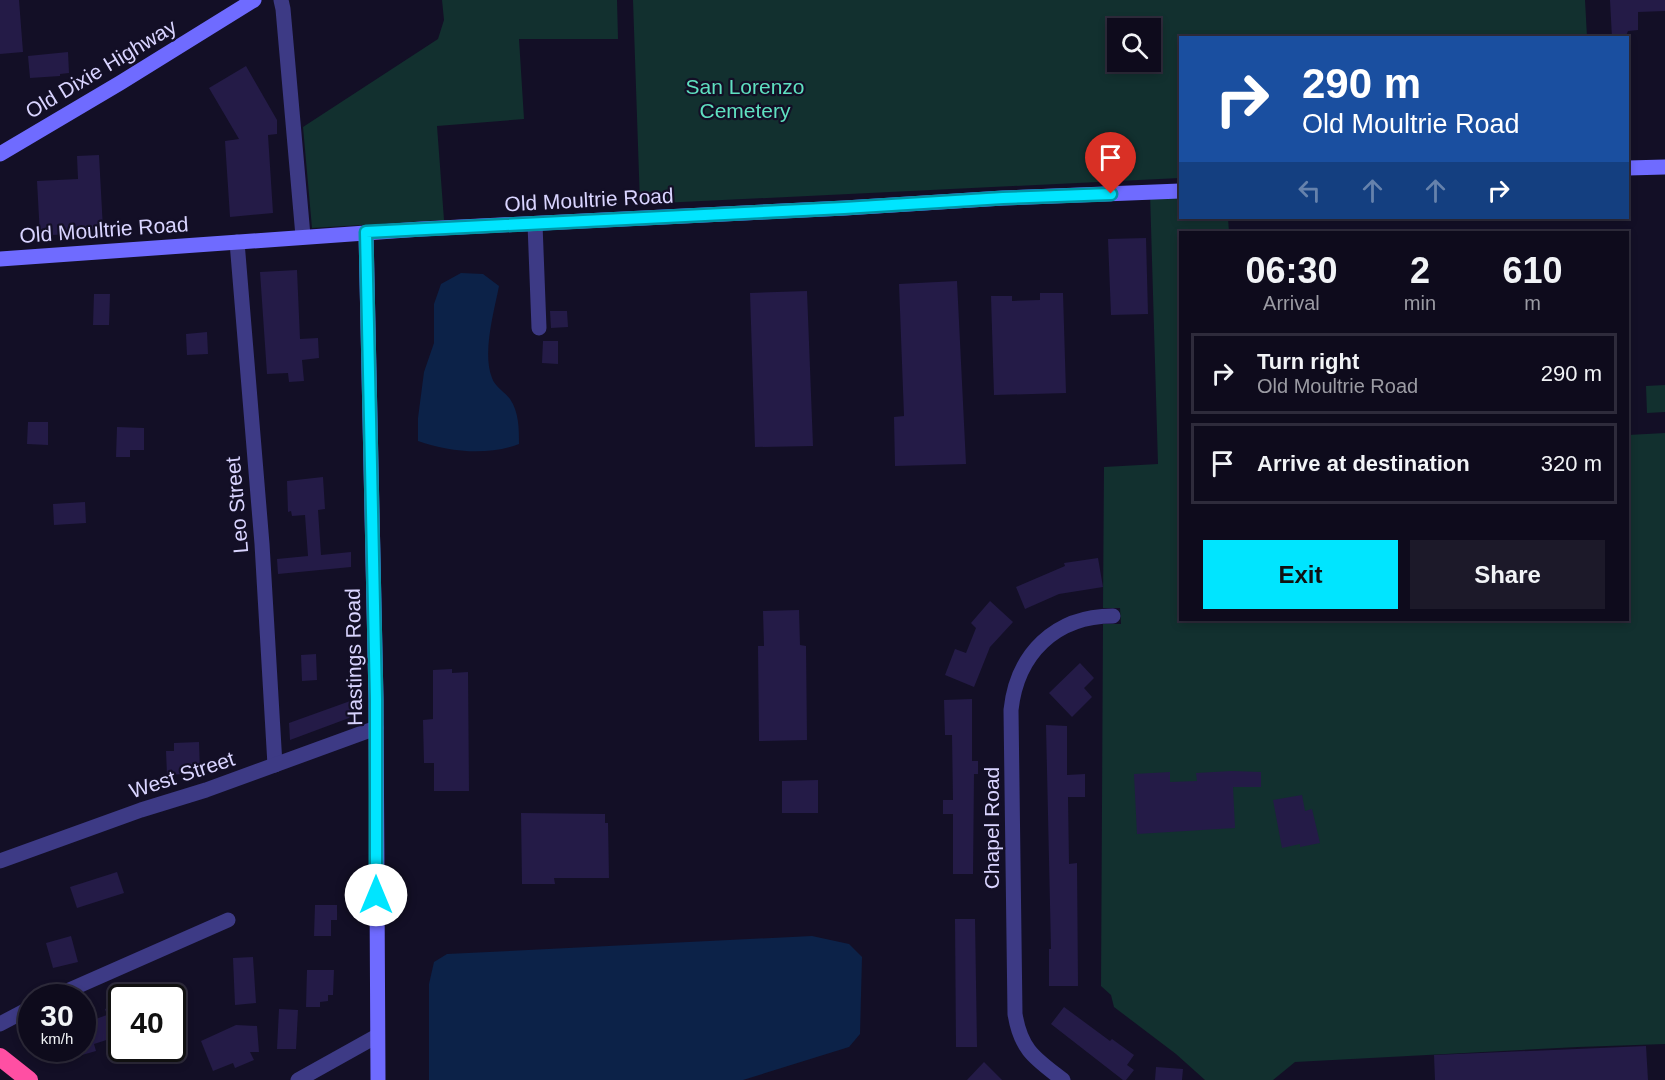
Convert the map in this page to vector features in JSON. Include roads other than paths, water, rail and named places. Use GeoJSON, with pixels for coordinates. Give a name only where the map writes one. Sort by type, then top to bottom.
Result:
{"type":"FeatureCollection","features":[{"type":"Feature","properties":{"kind":"highway"},"geometry":{"type":"LineString","coordinates":[[0,1057],[29,1080]]}},
{"type":"Feature","properties":{"kind":"main road","name":"Old Dixie Highway"},"geometry":{"type":"LineString","coordinates":[[0,154],[111,89],[254,0]]}},
{"type":"Feature","properties":{"kind":"main road"},"geometry":{"type":"LineString","coordinates":[[1629,168],[1665,166]]}},
{"type":"Feature","properties":{"kind":"main road","name":"Old Moultrie Road"},"geometry":{"type":"LineString","coordinates":[[0,259],[366,232],[1179,190]]}},
{"type":"Feature","properties":{"kind":"main road","name":"Hastings Road"},"geometry":{"type":"LineString","coordinates":[[366,232],[376,728],[378,1080]]}},
{"type":"Feature","properties":{"kind":"street"},"geometry":{"type":"LineString","coordinates":[[281,0],[303,236]]}},
{"type":"Feature","properties":{"kind":"street"},"geometry":{"type":"LineString","coordinates":[[535,224],[539,328]]}},
{"type":"Feature","properties":{"kind":"street","name":"Leo Street"},"geometry":{"type":"LineString","coordinates":[[237,242],[262,544],[275,765]]}},
{"type":"Feature","properties":{"kind":"street","name":"Chapel Road"},"geometry":{"type":"LineString","coordinates":[[1063,1080],[1030,1054],[1022,1042],[1015,1014],[1011,710],[1013,694],[1023,665],[1038,645],[1052,633],[1068,624],[1085,618],[1113,616]]}},
{"type":"Feature","properties":{"kind":"street","name":"West Street"},"geometry":{"type":"LineString","coordinates":[[0,861],[376,728]]}},
{"type":"Feature","properties":{"kind":"street"},"geometry":{"type":"LineString","coordinates":[[83,984],[228,920]]}},
{"type":"Feature","properties":{"kind":"street"},"geometry":{"type":"LineString","coordinates":[[0,1024],[18,1014]]}},
{"type":"Feature","properties":{"kind":"street"},"geometry":{"type":"LineString","coordinates":[[298,1080],[377,1036]]}},
{"type":"Feature","properties":{"kind":"water"},"geometry":{"type":"Polygon","coordinates":[[[461,273],[483,274],[499,286],[490,332],[488,357],[493,381],[510,399],[517,415],[519,444],[507,448],[482,451],[455,450],[418,441],[418,418],[424,372],[434,343],[434,304],[441,284],[461,273]]]}},
{"type":"Feature","properties":{"kind":"water"},"geometry":{"type":"Polygon","coordinates":[[[812,936],[849,944],[862,957],[860,1034],[849,1047],[743,1080],[429,1080],[429,984],[434,962],[447,954],[812,936]]]}},
{"type":"Feature","properties":{"kind":"park label","name":"San Lorenzo Cemetery"},"geometry":{"type":"Point","coordinates":[745,99]}}]}
